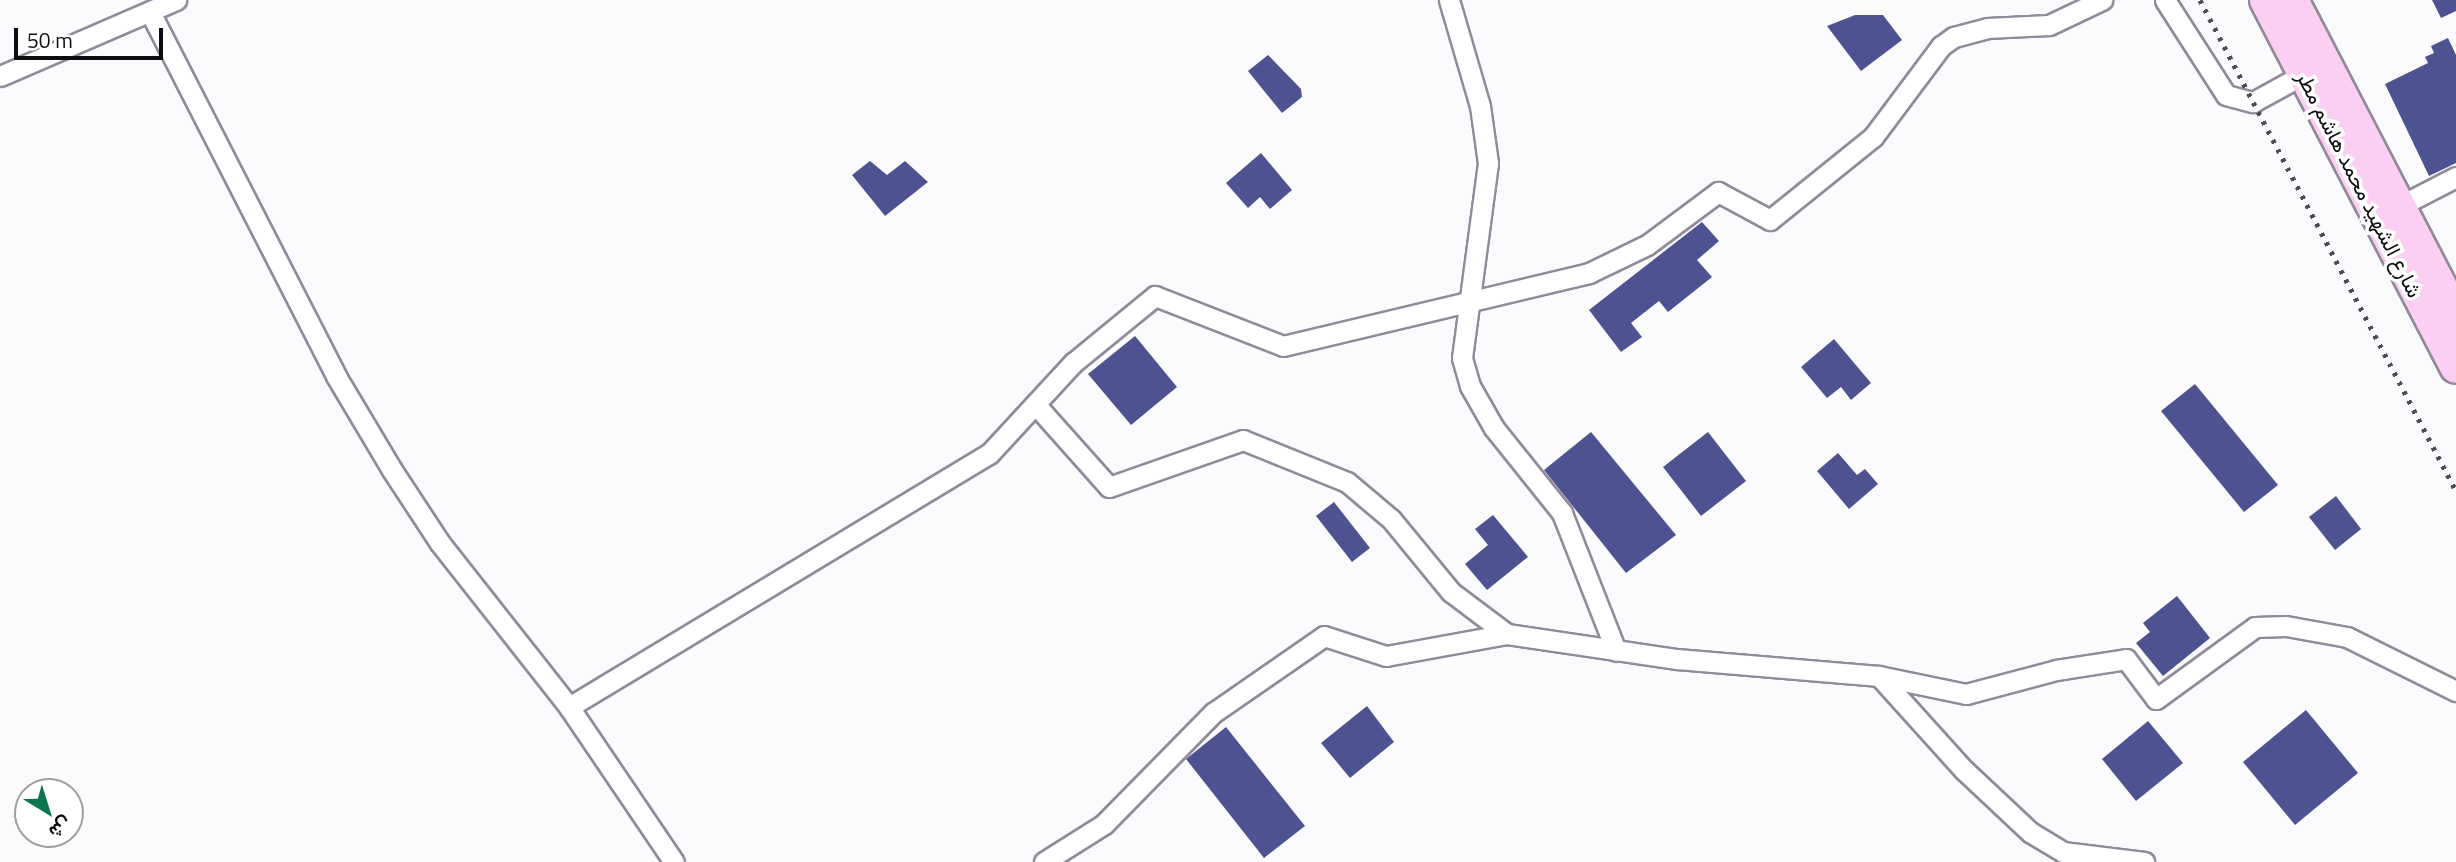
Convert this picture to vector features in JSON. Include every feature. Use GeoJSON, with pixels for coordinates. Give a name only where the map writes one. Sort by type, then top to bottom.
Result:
{"type":"FeatureCollection","features":[{"type":"Feature","properties":{"kind":"main road","name":"شارع الشهيد محمد هاشم مطر"},"geometry":{"type":"LineString","coordinates":[[2266,0],[2304,74],[2387,213],[2456,317]]}},
{"type":"Feature","properties":{"kind":"main road","name":"شارع الشهيد محمد هاشم مطر"},"geometry":{"type":"LineString","coordinates":[[2292,0],[2456,367]]}},
{"type":"Feature","properties":{"kind":"street"},"geometry":{"type":"LineString","coordinates":[[0,76],[176,0]]}},
{"type":"Feature","properties":{"kind":"street"},"geometry":{"type":"LineString","coordinates":[[1449,0],[1487,143],[1471,302],[1461,337],[1470,386],[1494,428],[1562,513],[1616,651]]}},
{"type":"Feature","properties":{"kind":"street"},"geometry":{"type":"LineString","coordinates":[[569,707],[989,454],[1073,363],[1155,296],[1283,346],[1589,273],[1647,245],[1718,192],[1770,220],[1873,136],[1941,46],[1954,37],[1987,28],[2049,25],[2102,0]]}},
{"type":"Feature","properties":{"kind":"street"},"geometry":{"type":"LineString","coordinates":[[2165,0],[2226,95],[2253,102],[2304,74]]}},
{"type":"Feature","properties":{"kind":"street"},"geometry":{"type":"LineString","coordinates":[[150,12],[336,376],[392,470],[440,543],[569,707],[674,862]]}},
{"type":"Feature","properties":{"kind":"street"},"geometry":{"type":"LineString","coordinates":[[2387,213],[2456,177]]}},
{"type":"Feature","properties":{"kind":"street"},"geometry":{"type":"LineString","coordinates":[[1035,404],[1109,487],[1243,440],[1347,482],[1391,519],[1451,592],[1507,634]]}},
{"type":"Feature","properties":{"kind":"street"},"geometry":{"type":"LineString","coordinates":[[1044,862],[1104,824],[1213,713],[1324,636],[1387,656],[1507,634],[1616,651],[1879,676],[1966,694],[2056,670],[2126,659],[2156,699],[2256,627],[2286,626],[2347,637],[2456,691]]}},
{"type":"Feature","properties":{"kind":"street"},"geometry":{"type":"LineString","coordinates":[[1879,676],[1973,779],[2056,857],[2144,862]]}},
{"type":"Feature","properties":{"kind":"building"},"geometry":{"type":"Polygon","coordinates":[[[2432,0],[2456,0],[2456,11],[2441,18],[2432,0]]]}},
{"type":"Feature","properties":{"kind":"building"},"geometry":{"type":"Polygon","coordinates":[[[1855,15],[1883,15],[1902,40],[1861,71],[1827,26],[1855,15]]]}},
{"type":"Feature","properties":{"kind":"building"},"geometry":{"type":"Polygon","coordinates":[[[2448,38],[2456,55],[2456,163],[2429,176],[2385,84],[2428,63],[2425,57],[2434,53],[2431,46],[2448,38]]]}},
{"type":"Feature","properties":{"kind":"building"},"geometry":{"type":"Polygon","coordinates":[[[1268,55],[1301,89],[1302,97],[1282,113],[1248,71],[1268,55]]]}},
{"type":"Feature","properties":{"kind":"building"},"geometry":{"type":"Polygon","coordinates":[[[1261,153],[1292,190],[1270,209],[1260,197],[1248,208],[1226,183],[1261,153]]]}},
{"type":"Feature","properties":{"kind":"building"},"geometry":{"type":"Polygon","coordinates":[[[870,161],[887,175],[905,161],[928,182],[885,216],[852,175],[870,161]]]}},
{"type":"Feature","properties":{"kind":"building"},"geometry":{"type":"Polygon","coordinates":[[[1702,222],[1719,241],[1697,260],[1712,277],[1668,312],[1659,301],[1631,323],[1642,337],[1621,352],[1589,310],[1702,222]]]}},
{"type":"Feature","properties":{"kind":"building"},"geometry":{"type":"Polygon","coordinates":[[[1135,336],[1177,387],[1131,425],[1088,374],[1135,336]]]}},
{"type":"Feature","properties":{"kind":"building"},"geometry":{"type":"Polygon","coordinates":[[[1834,339],[1871,383],[1851,400],[1841,387],[1827,398],[1801,367],[1834,339]]]}},
{"type":"Feature","properties":{"kind":"building"},"geometry":{"type":"Polygon","coordinates":[[[2195,384],[2278,485],[2244,512],[2161,411],[2195,384]]]}},
{"type":"Feature","properties":{"kind":"building"},"geometry":{"type":"Polygon","coordinates":[[[1591,432],[1676,535],[1626,573],[1544,470],[1591,432]]]}},
{"type":"Feature","properties":{"kind":"building"},"geometry":{"type":"Polygon","coordinates":[[[1708,432],[1746,481],[1701,516],[1663,467],[1708,432]]]}},
{"type":"Feature","properties":{"kind":"building"},"geometry":{"type":"Polygon","coordinates":[[[1838,453],[1857,475],[1865,469],[1878,484],[1849,509],[1817,471],[1838,453]]]}},
{"type":"Feature","properties":{"kind":"building"},"geometry":{"type":"Polygon","coordinates":[[[2336,496],[2361,529],[2335,550],[2309,517],[2336,496]]]}},
{"type":"Feature","properties":{"kind":"building"},"geometry":{"type":"Polygon","coordinates":[[[1334,502],[1370,548],[1352,562],[1316,516],[1334,502]]]}},
{"type":"Feature","properties":{"kind":"building"},"geometry":{"type":"Polygon","coordinates":[[[1493,515],[1528,557],[1487,590],[1465,564],[1488,545],[1475,529],[1493,515]]]}},
{"type":"Feature","properties":{"kind":"building"},"geometry":{"type":"Polygon","coordinates":[[[2177,596],[2210,638],[2163,676],[2136,643],[2150,632],[2143,623],[2177,596]]]}},
{"type":"Feature","properties":{"kind":"building"},"geometry":{"type":"Polygon","coordinates":[[[1367,706],[1394,742],[1350,778],[1321,743],[1367,706]]]}},
{"type":"Feature","properties":{"kind":"building"},"geometry":{"type":"Polygon","coordinates":[[[2306,710],[2358,773],[2295,825],[2243,762],[2306,710]]]}},
{"type":"Feature","properties":{"kind":"building"},"geometry":{"type":"Polygon","coordinates":[[[2148,721],[2183,763],[2136,801],[2102,759],[2148,721]]]}},
{"type":"Feature","properties":{"kind":"building"},"geometry":{"type":"Polygon","coordinates":[[[1226,727],[1305,826],[1264,858],[1186,759],[1226,727]]]}},
{"type":"Feature","properties":{"kind":"railway"},"geometry":{"type":"LineString","coordinates":[[2200,0],[2456,491]]}}]}
